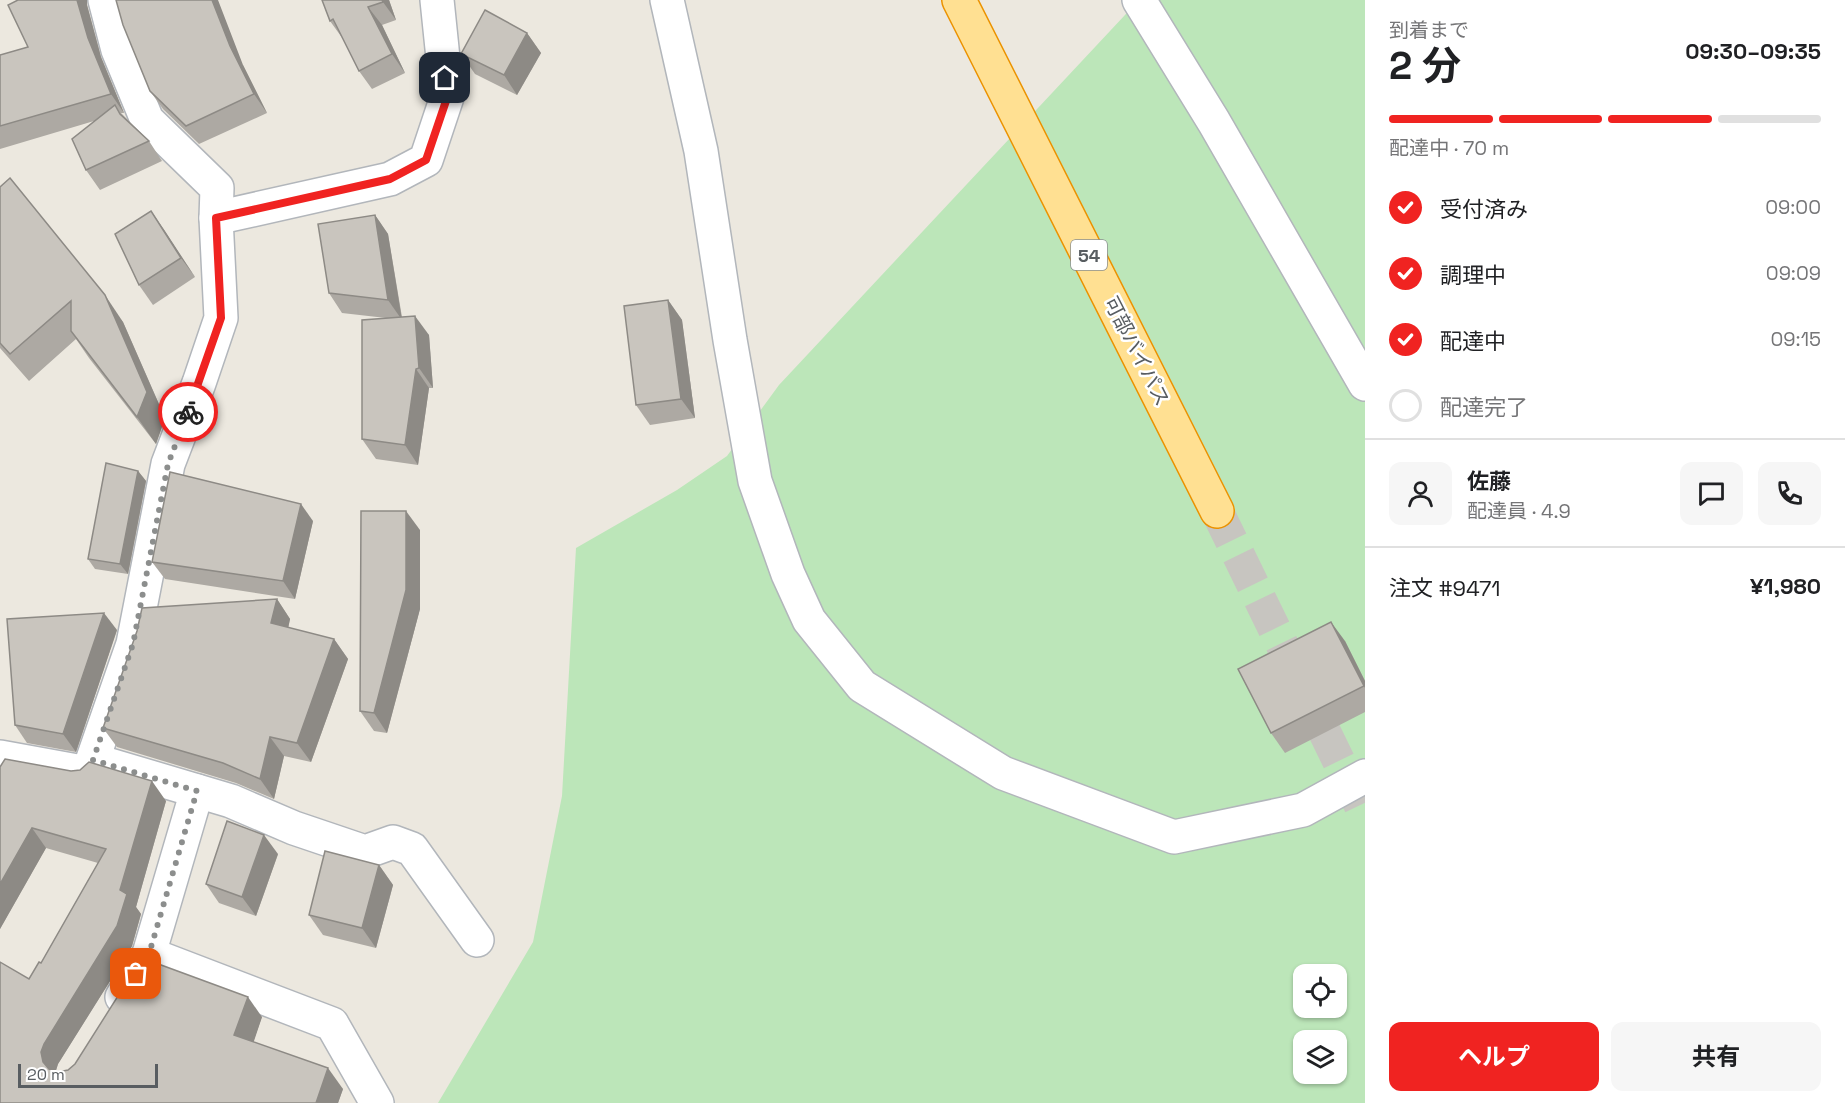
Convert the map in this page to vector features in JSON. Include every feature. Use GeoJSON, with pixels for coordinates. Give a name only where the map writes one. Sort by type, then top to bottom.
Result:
{"type":"FeatureCollection","features":[{"type":"Feature","properties":{"kind":"highway","name":"可部バイパス"},"geometry":{"type":"LineString","coordinates":[[959,0],[1217,511]]}},
{"type":"Feature","properties":{"kind":"street"},"geometry":{"type":"LineString","coordinates":[[0,757],[88,773],[133,644],[168,464],[200,383],[221,318],[216,218],[217,188],[147,120],[118,50],[105,0]]}},
{"type":"Feature","properties":{"kind":"street"},"geometry":{"type":"LineString","coordinates":[[216,218],[390,179],[426,160],[447,98],[437,0]]}},
{"type":"Feature","properties":{"kind":"street"},"geometry":{"type":"LineString","coordinates":[[667,0],[701,151],[730,340],[755,481],[788,574],[810,620],[862,686],[1004,773],[1174,837],[1303,810],[1365,776]]}},
{"type":"Feature","properties":{"kind":"street"},"geometry":{"type":"LineString","coordinates":[[1139,0],[1214,122],[1365,384]]}},
{"type":"Feature","properties":{"kind":"street"},"geometry":{"type":"LineString","coordinates":[[93,760],[231,801],[294,828],[364,852],[393,842],[412,849],[477,940]]}},
{"type":"Feature","properties":{"kind":"street"},"geometry":{"type":"LineString","coordinates":[[105,1024],[149,954],[197,791]]}},
{"type":"Feature","properties":{"kind":"street"},"geometry":{"type":"LineString","coordinates":[[149,954],[332,1024],[377,1103]]}},
{"type":"Feature","properties":{"kind":"green space"},"geometry":{"type":"Polygon","coordinates":[[[1139,0],[1365,0],[1365,1103],[438,1103],[533,942],[562,796],[576,548],[677,490],[727,456],[779,385],[1139,0]]]}},
{"type":"Feature","properties":{"kind":"building"},"geometry":{"type":"Polygon","coordinates":[[[18,0],[77,0],[88,38],[111,94],[0,126],[0,55],[28,47],[8,5],[18,0]]]}},
{"type":"Feature","properties":{"kind":"building"},"geometry":{"type":"Polygon","coordinates":[[[116,0],[212,0],[230,46],[254,94],[186,126],[150,91],[123,25],[116,0]]]}},
{"type":"Feature","properties":{"kind":"building"},"geometry":{"type":"Polygon","coordinates":[[[322,0],[382,0],[383,2],[368,7],[392,54],[359,71],[333,19],[330,21],[322,0]]]}},
{"type":"Feature","properties":{"kind":"building"},"geometry":{"type":"Polygon","coordinates":[[[485,10],[527,33],[504,75],[461,54],[485,10]]]}},
{"type":"Feature","properties":{"kind":"building"},"geometry":{"type":"Polygon","coordinates":[[[115,105],[120,114],[149,141],[86,170],[72,139],[115,105]]]}},
{"type":"Feature","properties":{"kind":"building"},"geometry":{"type":"Polygon","coordinates":[[[10,178],[105,295],[147,392],[137,417],[71,331],[71,301],[10,354],[0,343],[0,187],[10,178]]]}},
{"type":"Feature","properties":{"kind":"building"},"geometry":{"type":"Polygon","coordinates":[[[151,211],[181,258],[139,285],[115,234],[151,211]]]}},
{"type":"Feature","properties":{"kind":"building"},"geometry":{"type":"Polygon","coordinates":[[[375,215],[388,300],[329,293],[318,224],[375,215]]]}},
{"type":"Feature","properties":{"kind":"building"},"geometry":{"type":"Polygon","coordinates":[[[668,300],[681,399],[636,405],[624,306],[668,300]]]}},
{"type":"Feature","properties":{"kind":"building"},"geometry":{"type":"Polygon","coordinates":[[[415,316],[419,368],[416,369],[405,445],[362,439],[362,320],[415,316]]]}},
{"type":"Feature","properties":{"kind":"building"},"geometry":{"type":"Polygon","coordinates":[[[106,463],[138,471],[120,564],[88,559],[106,463]]]}},
{"type":"Feature","properties":{"kind":"building"},"geometry":{"type":"Polygon","coordinates":[[[170,472],[301,504],[283,581],[152,562],[170,472]]]}},
{"type":"Feature","properties":{"kind":"building"},"geometry":{"type":"Polygon","coordinates":[[[361,511],[406,511],[406,590],[374,713],[360,711],[361,511]]]}},
{"type":"Feature","properties":{"kind":"building"},"geometry":{"type":"Polygon","coordinates":[[[277,599],[271,623],[334,639],[297,743],[270,737],[260,779],[223,763],[103,728],[137,631],[142,608],[277,599]]]}},
{"type":"Feature","properties":{"kind":"building"},"geometry":{"type":"Polygon","coordinates":[[[104,613],[63,734],[15,725],[7,619],[104,613]]]}},
{"type":"Feature","properties":{"kind":"building"},"geometry":{"type":"Polygon","coordinates":[[[1331,622],[1364,686],[1271,733],[1238,669],[1331,622]]]}},
{"type":"Feature","properties":{"kind":"building"},"geometry":{"type":"Polygon","coordinates":[[[5,759],[71,771],[80,770],[89,762],[152,781],[120,890],[127,894],[117,926],[44,1044],[41,1052],[43,1062],[49,1069],[58,1072],[68,1070],[75,1064],[142,958],[248,997],[234,1035],[328,1068],[316,1103],[0,1103],[0,962],[29,979],[39,962],[41,963],[106,849],[32,828],[0,884],[0,767],[5,759]]]}},
{"type":"Feature","properties":{"kind":"building"},"geometry":{"type":"Polygon","coordinates":[[[227,821],[264,835],[242,897],[206,884],[227,821]]]}},
{"type":"Feature","properties":{"kind":"building"},"geometry":{"type":"Polygon","coordinates":[[[325,851],[379,865],[362,928],[309,915],[325,851]]]}},
{"type":"Feature","properties":{"kind":"tunnel"},"geometry":{"type":"LineString","coordinates":[[1217,511],[1365,815]]}},
{"type":"Feature","properties":{"kind":"way so far"},"geometry":{"type":"LineString","coordinates":[[136,974],[149,954],[197,791],[93,760],[133,644],[168,464],[188,412]]}},
{"type":"Feature","properties":{"kind":"route"},"geometry":{"type":"LineString","coordinates":[[188,412],[221,318],[216,218],[390,179],[426,160],[447,98],[445,78]]}}]}
